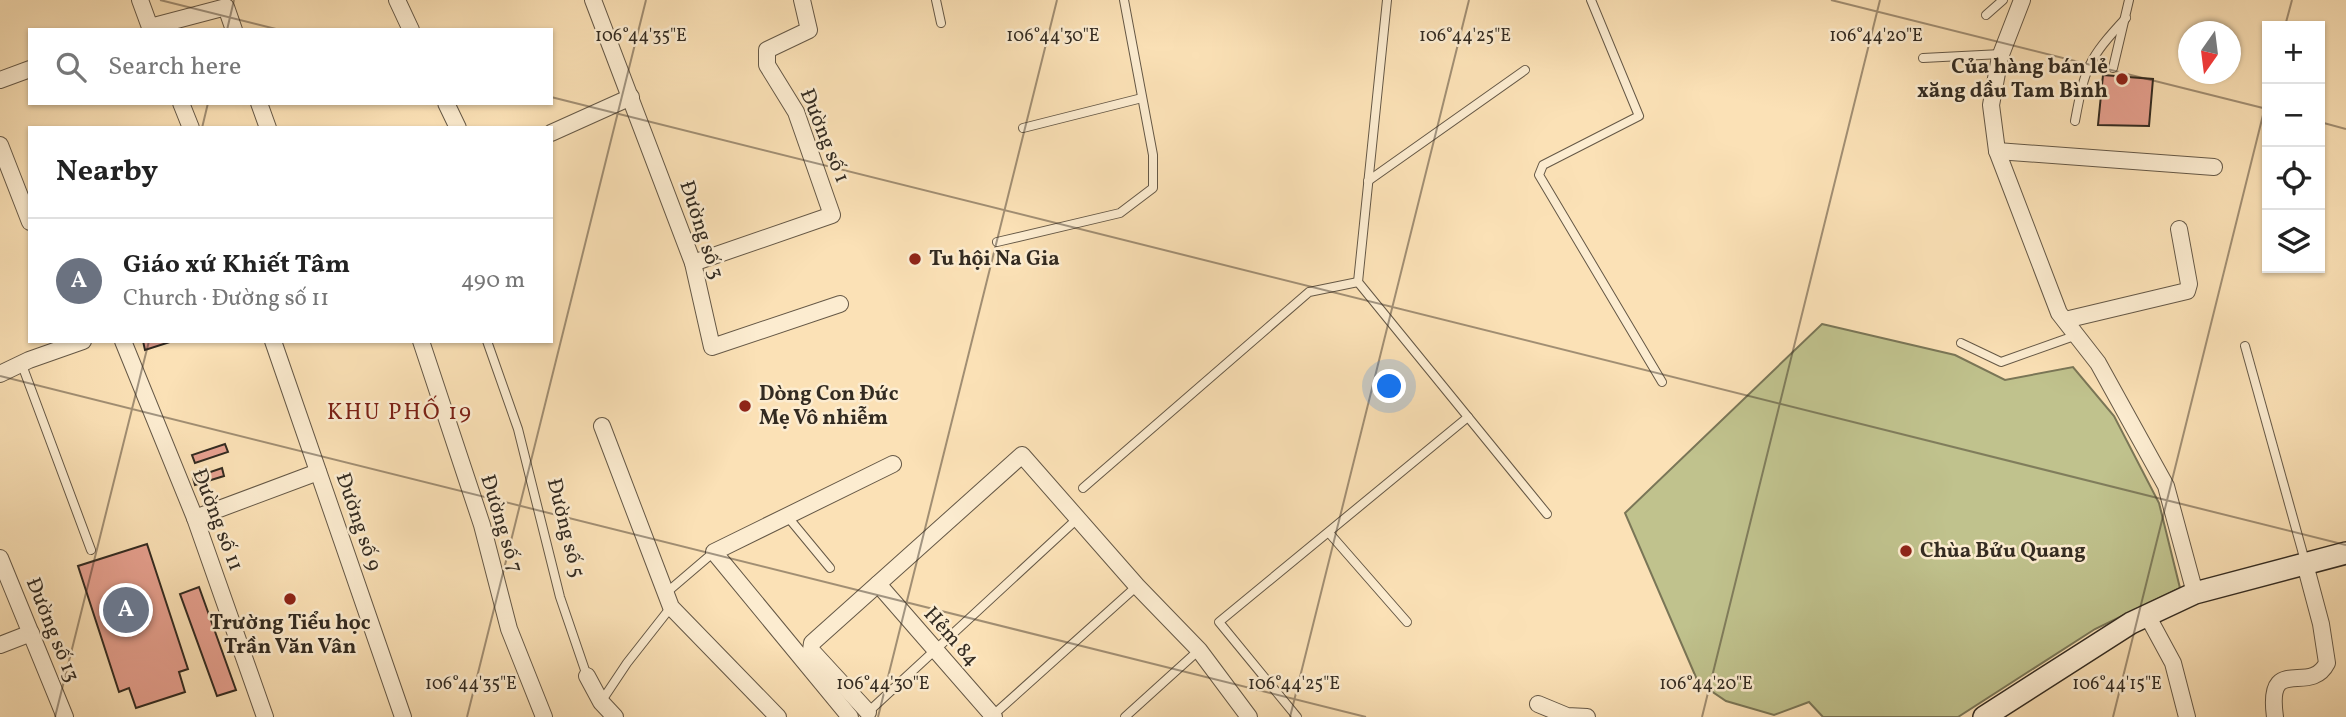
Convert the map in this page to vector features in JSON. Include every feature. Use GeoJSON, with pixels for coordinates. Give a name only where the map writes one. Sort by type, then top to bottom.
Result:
{"type":"FeatureCollection","features":[{"type":"Feature","properties":{"kind":"street"},"geometry":{"type":"LineString","coordinates":[[140,0],[146,28],[226,7],[233,28]]}},
{"type":"Feature","properties":{"kind":"street"},"geometry":{"type":"LineString","coordinates":[[397,0],[410,28]]}},
{"type":"Feature","properties":{"kind":"street","name":"Đường số 3"},"geometry":{"type":"LineString","coordinates":[[593,0],[693,262],[714,348],[840,304]]}},
{"type":"Feature","properties":{"kind":"street","name":"Đường số 1"},"geometry":{"type":"LineString","coordinates":[[693,262],[832,215],[796,112],[767,65],[766,55],[774,46],[807,33],[810,25],[802,0]]}},
{"type":"Feature","properties":{"kind":"street"},"geometry":{"type":"LineString","coordinates":[[2022,0],[2001,54],[1991,105],[1997,151],[2065,320],[2098,363],[2166,486],[2195,593]]}},
{"type":"Feature","properties":{"kind":"street"},"geometry":{"type":"LineString","coordinates":[[0,80],[28,70]]}},
{"type":"Feature","properties":{"kind":"street"},"geometry":{"type":"LineString","coordinates":[[553,132],[631,97]]}},
{"type":"Feature","properties":{"kind":"street"},"geometry":{"type":"LineString","coordinates":[[182,105],[190,126]]}},
{"type":"Feature","properties":{"kind":"street"},"geometry":{"type":"LineString","coordinates":[[260,105],[267,126]]}},
{"type":"Feature","properties":{"kind":"street"},"geometry":{"type":"LineString","coordinates":[[447,105],[457,126]]}},
{"type":"Feature","properties":{"kind":"street"},"geometry":{"type":"LineString","coordinates":[[0,145],[28,217]]}},
{"type":"Feature","properties":{"kind":"street"},"geometry":{"type":"LineString","coordinates":[[1997,151],[2214,167]]}},
{"type":"Feature","properties":{"kind":"street"},"geometry":{"type":"LineString","coordinates":[[2065,320],[2187,291],[2189,284],[2179,229]]}},
{"type":"Feature","properties":{"kind":"street"},"geometry":{"type":"LineString","coordinates":[[0,374],[76,343]]}},
{"type":"Feature","properties":{"kind":"street","name":"Đường số 11"},"geometry":{"type":"LineString","coordinates":[[123,343],[195,518],[265,717]]}},
{"type":"Feature","properties":{"kind":"street","name":"Đường số 9"},"geometry":{"type":"LineString","coordinates":[[273,343],[403,717]]}},
{"type":"Feature","properties":{"kind":"street","name":"Đường số 7"},"geometry":{"type":"LineString","coordinates":[[422,343],[482,525],[509,629],[544,717]]}},
{"type":"Feature","properties":{"kind":"street"},"geometry":{"type":"LineString","coordinates":[[602,426],[668,600],[778,717]]}},
{"type":"Feature","properties":{"kind":"street"},"geometry":{"type":"LineString","coordinates":[[865,715],[810,646],[1021,455],[1137,586],[1199,650],[1249,717]]}},
{"type":"Feature","properties":{"kind":"street"},"geometry":{"type":"LineString","coordinates":[[850,717],[715,552],[893,464]]}},
{"type":"Feature","properties":{"kind":"street"},"geometry":{"type":"LineString","coordinates":[[195,518],[318,472]]}},
{"type":"Feature","properties":{"kind":"street"},"geometry":{"type":"LineString","coordinates":[[1984,717],[2147,615],[2195,593],[2346,553]]}},
{"type":"Feature","properties":{"kind":"street","name":"Đường số 13"},"geometry":{"type":"LineString","coordinates":[[0,558],[65,717]]}},
{"type":"Feature","properties":{"kind":"street"},"geometry":{"type":"LineString","coordinates":[[2275,717],[2271,693],[2276,685],[2317,673],[2327,663],[2321,624],[2305,564]]}},
{"type":"Feature","properties":{"kind":"street","name":"Hẻm 84"},"geometry":{"type":"LineString","coordinates":[[878,584],[993,716]]}},
{"type":"Feature","properties":{"kind":"street"},"geometry":{"type":"LineString","coordinates":[[2147,615],[2173,663],[2187,717]]}},
{"type":"Feature","properties":{"kind":"street"},"geometry":{"type":"LineString","coordinates":[[0,645],[31,633]]}},
{"type":"Feature","properties":{"kind":"street","name":"Đường số 5"},"geometry":{"type":"LineString","coordinates":[[587,676],[601,702],[615,717]]}},
{"type":"Feature","properties":{"kind":"street"},"geometry":{"type":"LineString","coordinates":[[1538,704],[1567,716],[1587,717]]}},
{"type":"Feature","properties":{"kind":"lane"},"geometry":{"type":"LineString","coordinates":[[936,0],[941,23]]}},
{"type":"Feature","properties":{"kind":"lane"},"geometry":{"type":"LineString","coordinates":[[997,242],[1120,213],[1153,188],[1153,155],[1124,0]]}},
{"type":"Feature","properties":{"kind":"lane"},"geometry":{"type":"LineString","coordinates":[[1387,0],[1358,282],[1547,514]]}},
{"type":"Feature","properties":{"kind":"lane"},"geometry":{"type":"LineString","coordinates":[[1591,0],[1639,116],[1543,165],[1539,175],[1662,382]]}},
{"type":"Feature","properties":{"kind":"lane"},"geometry":{"type":"LineString","coordinates":[[1986,15],[2003,0]]}},
{"type":"Feature","properties":{"kind":"lane"},"geometry":{"type":"LineString","coordinates":[[2113,68],[2129,0]]}},
{"type":"Feature","properties":{"kind":"lane"},"geometry":{"type":"LineString","coordinates":[[2075,121],[2084,72],[2095,52],[2126,18]]}},
{"type":"Feature","properties":{"kind":"lane"},"geometry":{"type":"LineString","coordinates":[[1923,58],[2001,54]]}},
{"type":"Feature","properties":{"kind":"lane"},"geometry":{"type":"LineString","coordinates":[[1368,181],[1525,70]]}},
{"type":"Feature","properties":{"kind":"lane"},"geometry":{"type":"LineString","coordinates":[[1023,128],[1142,98]]}},
{"type":"Feature","properties":{"kind":"lane"},"geometry":{"type":"LineString","coordinates":[[1083,488],[1309,292],[1358,282]]}},
{"type":"Feature","properties":{"kind":"lane"},"geometry":{"type":"LineString","coordinates":[[1961,343],[2001,362],[2077,335]]}},
{"type":"Feature","properties":{"kind":"lane","name":"Đường số 5"},"geometry":{"type":"LineString","coordinates":[[488,343],[519,429],[560,597],[587,676]]}},
{"type":"Feature","properties":{"kind":"lane"},"geometry":{"type":"LineString","coordinates":[[2245,346],[2305,564]]}},
{"type":"Feature","properties":{"kind":"lane"},"geometry":{"type":"LineString","coordinates":[[22,365],[91,551]]}},
{"type":"Feature","properties":{"kind":"lane"},"geometry":{"type":"LineString","coordinates":[[1297,717],[1219,622],[1330,534],[1468,417]]}},
{"type":"Feature","properties":{"kind":"lane"},"geometry":{"type":"LineString","coordinates":[[787,516],[830,568]]}},
{"type":"Feature","properties":{"kind":"lane"},"geometry":{"type":"LineString","coordinates":[[865,715],[1077,519]]}},
{"type":"Feature","properties":{"kind":"lane"},"geometry":{"type":"LineString","coordinates":[[1330,534],[1407,622]]}},
{"type":"Feature","properties":{"kind":"lane"},"geometry":{"type":"LineString","coordinates":[[601,702],[668,600],[715,552]]}},
{"type":"Feature","properties":{"kind":"lane"},"geometry":{"type":"LineString","coordinates":[[993,716],[1137,586]]}},
{"type":"Feature","properties":{"kind":"lane"},"geometry":{"type":"LineString","coordinates":[[1125,717],[1199,650]]}},
{"type":"Feature","properties":{"kind":"green space","name":"Chùa Bửu Quang"},"geometry":{"type":"Polygon","coordinates":[[[1822,324],[1955,355],[2005,380],[2073,367],[2114,416],[2159,503],[2180,588],[2095,629],[1958,717],[1823,717],[1809,702],[1774,715],[1726,701],[1698,682],[1625,513],[1822,324]]]}},
{"type":"Feature","properties":{"kind":"building"},"geometry":{"type":"Polygon","coordinates":[[[2103,75],[2153,79],[2149,126],[2098,125],[2103,75]]]}},
{"type":"Feature","properties":{"kind":"building"},"geometry":{"type":"Polygon","coordinates":[[[143,343],[167,343],[145,350],[143,343]]]}},
{"type":"Feature","properties":{"kind":"building"},"geometry":{"type":"Polygon","coordinates":[[[225,444],[228,452],[195,463],[192,455],[225,444]]]}},
{"type":"Feature","properties":{"kind":"building"},"geometry":{"type":"Polygon","coordinates":[[[222,468],[224,476],[195,485],[193,478],[222,468]]]}},
{"type":"Feature","properties":{"kind":"building"},"geometry":{"type":"Polygon","coordinates":[[[147,544],[188,669],[179,672],[185,692],[136,708],[129,688],[119,692],[78,566],[147,544]]]}},
{"type":"Feature","properties":{"kind":"building"},"geometry":{"type":"Polygon","coordinates":[[[199,587],[236,690],[217,696],[180,594],[199,587]]]}},
{"type":"Feature","properties":{"kind":"place","name":"Của hàng bán lẻ xăng dầu Tam Bình"},"geometry":{"type":"Point","coordinates":[2122,79]}},
{"type":"Feature","properties":{"kind":"place","name":"Tu hội Na Gia"},"geometry":{"type":"Point","coordinates":[915,259]}},
{"type":"Feature","properties":{"kind":"place","name":"Dòng Con Đức Mẹ Vô nhiễm"},"geometry":{"type":"Point","coordinates":[745,406]}},
{"type":"Feature","properties":{"kind":"place","name":"Chùa Bửu Quang"},"geometry":{"type":"Point","coordinates":[1906,551]}},
{"type":"Feature","properties":{"kind":"place","name":"Trường Tiểu học Trần Văn Vân"},"geometry":{"type":"Point","coordinates":[290,599]}},
{"type":"Feature","properties":{"kind":"place","name":"Giáo xứ Khiết Tâm"},"geometry":{"type":"Point","coordinates":[126,610]}},
{"type":"Feature","properties":{"kind":"district","name":"KHU PHỐ 19"},"geometry":{"type":"Point","coordinates":[400,413]}}]}
